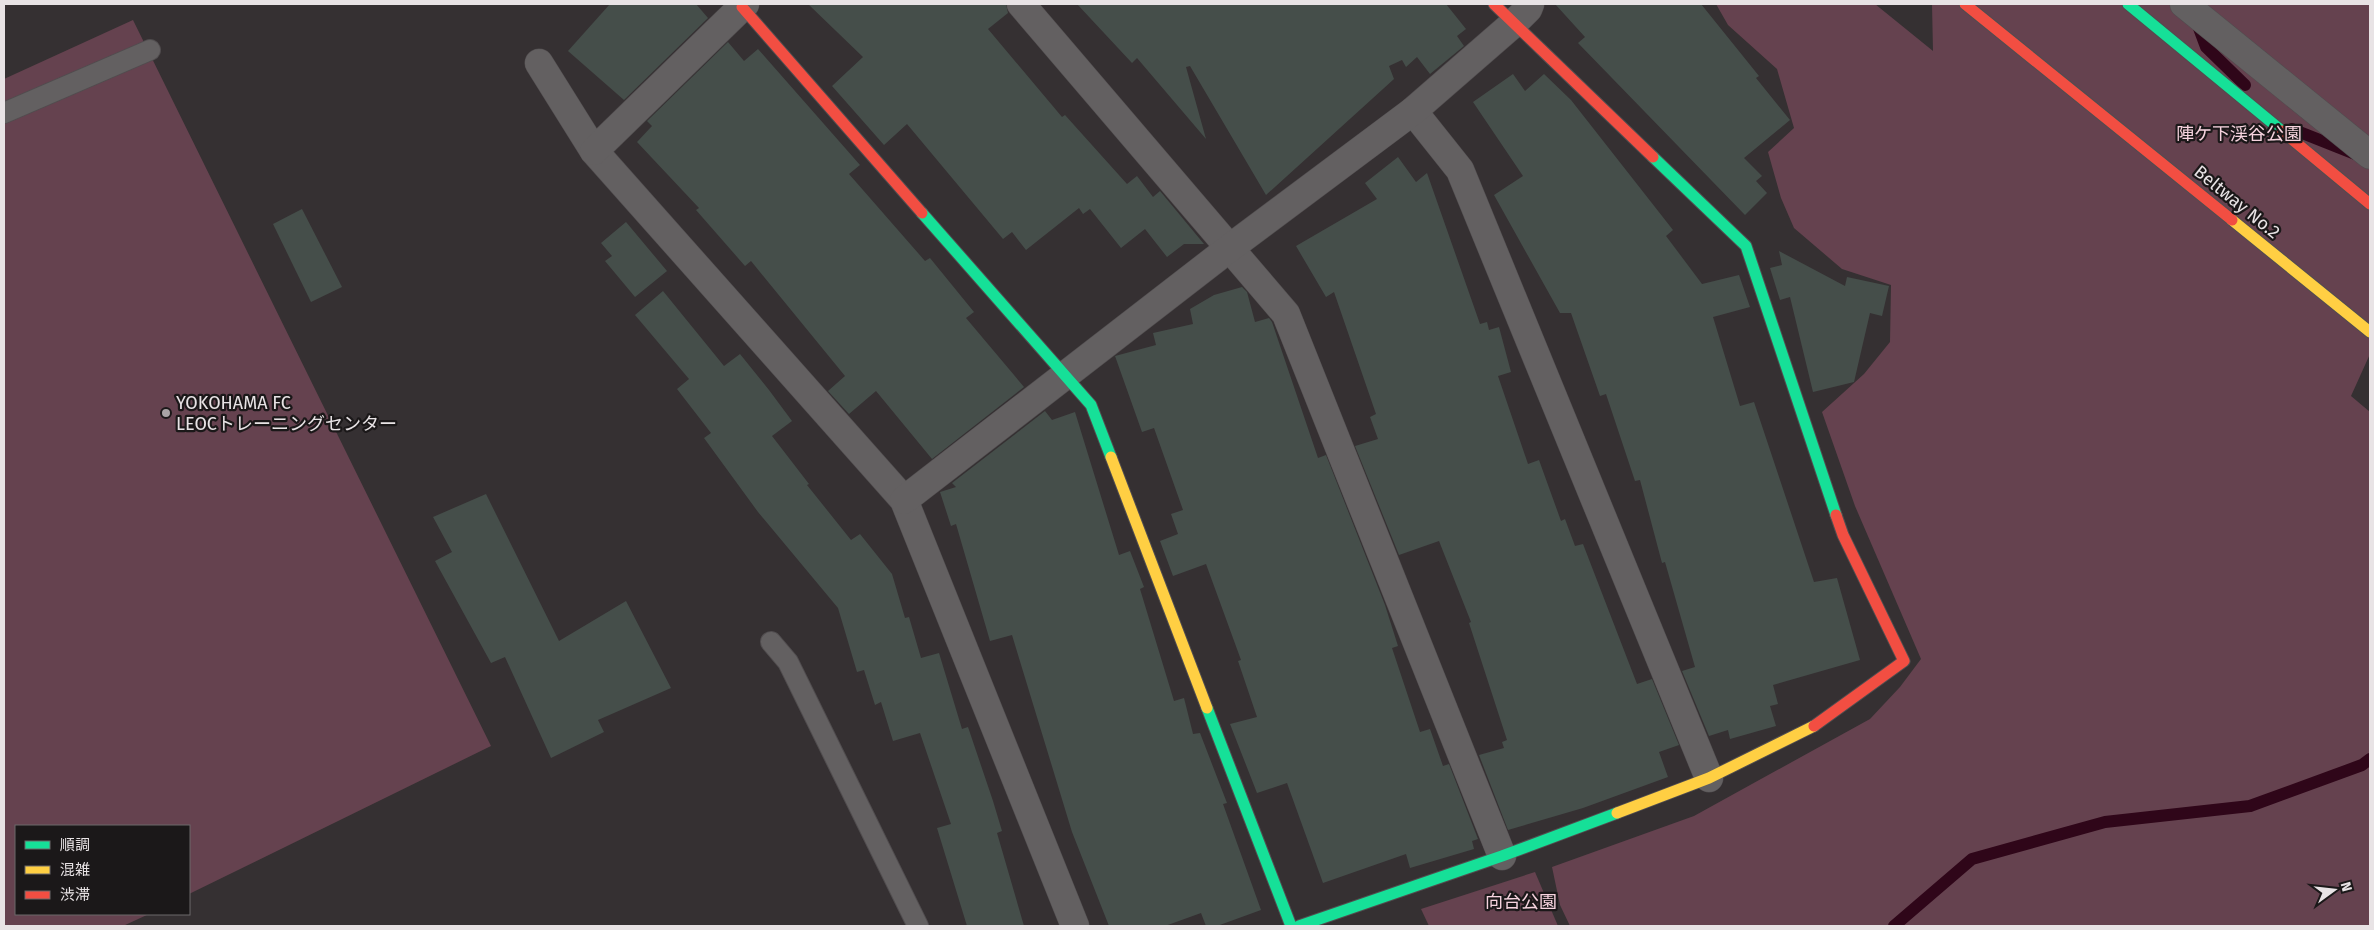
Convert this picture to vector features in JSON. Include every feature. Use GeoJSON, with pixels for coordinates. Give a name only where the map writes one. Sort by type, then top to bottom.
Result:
{"type":"FeatureCollection","features":[{"type":"Feature","properties":{"kind":"street"},"geometry":{"type":"LineString","coordinates":[[1021,4],[1231,247],[1286,314],[1502,856]]}},
{"type":"Feature","properties":{"kind":"street"},"geometry":{"type":"LineString","coordinates":[[1299,926],[1502,856],[1708,778],[1820,723],[1904,661],[1843,535],[1746,246],[1521,14],[1494,4]]}},
{"type":"Feature","properties":{"kind":"street","name":"Beltway No.2"},"geometry":{"type":"LineString","coordinates":[[1965,4],[2370,332]]}},
{"type":"Feature","properties":{"kind":"street"},"geometry":{"type":"LineString","coordinates":[[2128,4],[2370,204]]}},
{"type":"Feature","properties":{"kind":"street"},"geometry":{"type":"LineString","coordinates":[[2184,4],[2370,155]]}},
{"type":"Feature","properties":{"kind":"street"},"geometry":{"type":"LineString","coordinates":[[594,151],[743,5],[1091,405],[1291,926]]}},
{"type":"Feature","properties":{"kind":"street"},"geometry":{"type":"LineString","coordinates":[[904,500],[1064,374],[1413,112],[1521,14]]}},
{"type":"Feature","properties":{"kind":"street"},"geometry":{"type":"LineString","coordinates":[[539,63],[594,151],[904,500],[1075,926]]}},
{"type":"Feature","properties":{"kind":"street"},"geometry":{"type":"LineString","coordinates":[[1413,112],[1460,170],[1708,778]]}},
{"type":"Feature","properties":{"kind":"lane"},"geometry":{"type":"LineString","coordinates":[[4,113],[150,50]]}},
{"type":"Feature","properties":{"kind":"lane"},"geometry":{"type":"LineString","coordinates":[[771,642],[788,662],[918,926]]}},
{"type":"Feature","properties":{"kind":"green space","name":"陣ケ下渓谷公園"},"geometry":{"type":"Polygon","coordinates":[[[1716,4],[1875,4],[1933,51],[1932,4],[2370,4],[2370,354],[2351,396],[2370,412],[2370,926],[1570,926],[1560,905],[1552,867],[1694,816],[1870,719],[1900,687],[1921,659],[1855,506],[1822,412],[1864,374],[1890,342],[1891,285],[1842,269],[1794,228],[1781,198],[1768,152],[1794,128],[1777,69],[1728,25],[1716,4]]]}},
{"type":"Feature","properties":{"kind":"green space","name":"YOKOHAMA FC LEOCトレーニングセンター"},"geometry":{"type":"Polygon","coordinates":[[[133,20],[491,746],[190,894],[190,825],[15,825],[15,915],[147,915],[123,926],[4,926],[4,79],[133,20]]]}},
{"type":"Feature","properties":{"kind":"green space","name":"向台公園"},"geometry":{"type":"Polygon","coordinates":[[[1535,872],[1558,926],[1429,926],[1421,909],[1535,872]]]}},
{"type":"Feature","properties":{"kind":"building"},"geometry":{"type":"Polygon","coordinates":[[[610,4],[696,4],[708,18],[624,100],[568,51],[610,4]]]}},
{"type":"Feature","properties":{"kind":"building"},"geometry":{"type":"Polygon","coordinates":[[[808,4],[1006,4],[1008,13],[988,29],[1062,117],[1065,115],[1127,184],[1137,176],[1153,197],[1160,191],[1204,244],[1184,244],[1167,257],[1145,229],[1121,248],[1090,209],[1083,214],[1079,208],[1026,250],[1012,232],[1003,239],[907,124],[884,145],[832,86],[863,57],[808,4]]]}},
{"type":"Feature","properties":{"kind":"building"},"geometry":{"type":"Polygon","coordinates":[[[1077,4],[1446,4],[1466,29],[1457,36],[1464,46],[1430,74],[1417,57],[1406,67],[1402,60],[1389,66],[1394,79],[1266,195],[1190,66],[1186,67],[1206,139],[1137,58],[1132,63],[1077,4]]]}},
{"type":"Feature","properties":{"kind":"building"},"geometry":{"type":"Polygon","coordinates":[[[1555,4],[1701,4],[1759,76],[1756,78],[1790,120],[1744,158],[1762,176],[1756,181],[1767,193],[1745,215],[1578,43],[1585,37],[1555,4]]]}},
{"type":"Feature","properties":{"kind":"building"},"geometry":{"type":"Polygon","coordinates":[[[728,42],[744,61],[758,49],[860,165],[849,174],[925,261],[930,258],[974,312],[966,318],[1024,387],[932,459],[876,391],[849,414],[828,391],[845,376],[751,261],[745,266],[696,210],[699,208],[637,142],[652,126],[647,121],[728,42]]]}},
{"type":"Feature","properties":{"kind":"building"},"geometry":{"type":"Polygon","coordinates":[[[1513,74],[1525,91],[1544,74],[1571,100],[1673,230],[1666,236],[1702,284],[1739,275],[1750,307],[1713,317],[1740,406],[1754,402],[1814,582],[1837,578],[1860,660],[1773,685],[1778,704],[1770,706],[1776,726],[1730,739],[1728,730],[1709,736],[1682,671],[1695,667],[1665,562],[1662,563],[1640,480],[1635,481],[1606,394],[1600,396],[1571,313],[1560,313],[1494,195],[1523,176],[1473,102],[1513,74]]]}},
{"type":"Feature","properties":{"kind":"building"},"geometry":{"type":"Polygon","coordinates":[[[1398,157],[1416,182],[1427,173],[1480,324],[1487,322],[1489,330],[1499,327],[1511,372],[1498,376],[1528,464],[1539,460],[1561,521],[1565,519],[1575,546],[1583,544],[1637,684],[1652,679],[1679,745],[1659,752],[1668,777],[1583,808],[1508,830],[1479,755],[1504,748],[1502,742],[1507,740],[1469,623],[1471,622],[1439,541],[1399,555],[1355,446],[1378,439],[1370,417],[1376,414],[1334,292],[1326,297],[1296,246],[1377,199],[1365,183],[1398,157]]]}},
{"type":"Feature","properties":{"kind":"building"},"geometry":{"type":"Polygon","coordinates":[[[302,209],[342,287],[311,302],[273,224],[302,209]]]}},
{"type":"Feature","properties":{"kind":"building"},"geometry":{"type":"Polygon","coordinates":[[[626,222],[667,271],[635,297],[605,261],[612,256],[601,243],[626,222]]]}},
{"type":"Feature","properties":{"kind":"building"},"geometry":{"type":"Polygon","coordinates":[[[1779,251],[1845,286],[1847,277],[1889,286],[1882,316],[1870,313],[1854,382],[1813,392],[1790,297],[1780,300],[1770,268],[1782,265],[1779,251]]]}},
{"type":"Feature","properties":{"kind":"building"},"geometry":{"type":"Polygon","coordinates":[[[1242,287],[1247,292],[1255,322],[1269,318],[1272,322],[1318,458],[1326,455],[1385,605],[1398,646],[1392,648],[1420,732],[1430,729],[1443,766],[1449,764],[1478,839],[1472,841],[1474,849],[1410,868],[1406,854],[1323,883],[1287,783],[1257,793],[1230,724],[1257,717],[1238,661],[1241,660],[1206,564],[1173,576],[1160,541],[1178,534],[1171,514],[1183,510],[1154,428],[1142,432],[1115,356],[1156,345],[1153,333],[1193,324],[1190,309],[1214,295],[1242,287]]]}},
{"type":"Feature","properties":{"kind":"building"},"geometry":{"type":"Polygon","coordinates":[[[663,291],[724,366],[740,354],[769,390],[792,421],[772,436],[809,484],[807,485],[851,540],[860,534],[892,574],[905,618],[909,617],[921,658],[939,653],[962,729],[968,727],[993,801],[1002,831],[997,833],[1024,926],[967,926],[937,828],[951,824],[920,733],[893,741],[881,702],[875,705],[864,670],[857,672],[838,608],[758,512],[704,438],[711,433],[677,389],[689,379],[635,315],[663,291]]]}},
{"type":"Feature","properties":{"kind":"building"},"geometry":{"type":"Polygon","coordinates":[[[1045,411],[1052,420],[1075,412],[1119,555],[1130,551],[1144,587],[1140,589],[1174,701],[1184,698],[1193,734],[1200,733],[1227,803],[1223,804],[1261,910],[1217,926],[1206,926],[1201,913],[1165,926],[1109,926],[1072,832],[1012,635],[990,641],[956,524],[951,526],[940,492],[956,487],[952,483],[1045,411]]]}},
{"type":"Feature","properties":{"kind":"building"},"geometry":{"type":"Polygon","coordinates":[[[486,494],[559,641],[626,601],[671,688],[598,720],[604,732],[551,758],[505,657],[491,663],[435,561],[452,552],[433,517],[486,494]]]}},
{"type":"Feature","properties":{"kind":"waterway"},"geometry":{"type":"LineString","coordinates":[[2197,23],[2206,47],[2245,85]]}},
{"type":"Feature","properties":{"kind":"waterway"},"geometry":{"type":"LineString","coordinates":[[2292,129],[2355,154]]}},
{"type":"Feature","properties":{"kind":"waterway"},"geometry":{"type":"LineString","coordinates":[[1894,926],[1972,859],[2105,822],[2250,806],[2362,765],[2370,759]]}},
{"type":"Feature","properties":{"kind":"traffic: fast"},"geometry":{"type":"LineString","coordinates":[[2128,4],[2282,131]]}},
{"type":"Feature","properties":{"kind":"traffic: fast"},"geometry":{"type":"LineString","coordinates":[[1653,157],[1746,246],[1836,515]]}},
{"type":"Feature","properties":{"kind":"traffic: fast"},"geometry":{"type":"LineString","coordinates":[[922,213],[1091,405],[1111,457]]}},
{"type":"Feature","properties":{"kind":"traffic: fast"},"geometry":{"type":"LineString","coordinates":[[1207,708],[1291,926]]}},
{"type":"Feature","properties":{"kind":"traffic: fast"},"geometry":{"type":"LineString","coordinates":[[1299,926],[1502,856],[1617,813]]}},
{"type":"Feature","properties":{"kind":"traffic: slow"},"geometry":{"type":"LineString","coordinates":[[2232,220],[2370,332]]}},
{"type":"Feature","properties":{"kind":"traffic: slow"},"geometry":{"type":"LineString","coordinates":[[1111,457],[1207,708]]}},
{"type":"Feature","properties":{"kind":"traffic: slow"},"geometry":{"type":"LineString","coordinates":[[1617,813],[1709,778],[1814,726]]}},
{"type":"Feature","properties":{"kind":"traffic: jam"},"geometry":{"type":"LineString","coordinates":[[1494,4],[1653,157]]}},
{"type":"Feature","properties":{"kind":"traffic: jam"},"geometry":{"type":"LineString","coordinates":[[1965,4],[2232,220]]}},
{"type":"Feature","properties":{"kind":"traffic: jam"},"geometry":{"type":"LineString","coordinates":[[742,7],[922,213]]}},
{"type":"Feature","properties":{"kind":"traffic: jam"},"geometry":{"type":"LineString","coordinates":[[2282,131],[2370,204]]}},
{"type":"Feature","properties":{"kind":"traffic: jam"},"geometry":{"type":"LineString","coordinates":[[1814,726],[1904,661],[1843,535],[1836,515]]}},
{"type":"Feature","properties":{"kind":"place","name":"YOKOHAMA FC LEOCトレーニングセンター"},"geometry":{"type":"Point","coordinates":[166,413]}}]}
